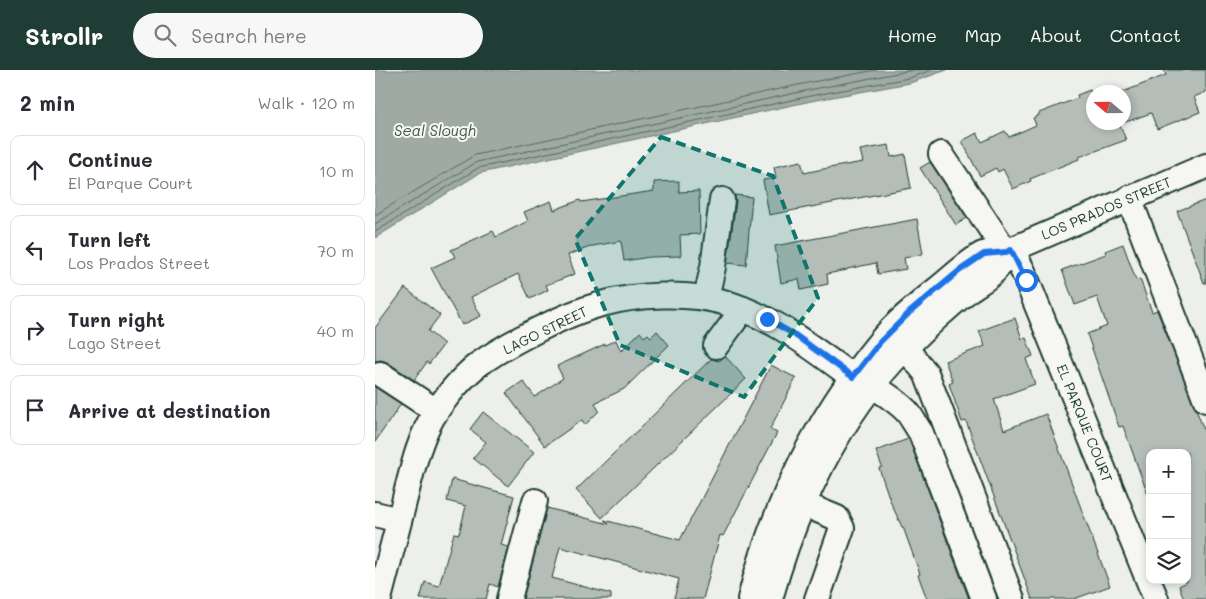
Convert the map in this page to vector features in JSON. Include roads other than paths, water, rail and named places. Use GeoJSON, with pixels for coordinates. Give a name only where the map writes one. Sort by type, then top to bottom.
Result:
{"type":"FeatureCollection","features":[{"type":"Feature","properties":{"kind":"street","name":"EL PARQUE COURT"},"geometry":{"type":"LineString","coordinates":[[941,154],[1023,271],[1156,599]]}},
{"type":"Feature","properties":{"kind":"street","name":"LOS PRADOS STREET"},"geometry":{"type":"LineString","coordinates":[[769,599],[790,534],[803,504],[842,430],[880,342],[910,312],[984,254],[1008,251],[1206,166]]}},
{"type":"Feature","properties":{"kind":"street"},"geometry":{"type":"LineString","coordinates":[[1129,198],[1206,400]]}},
{"type":"Feature","properties":{"kind":"street"},"geometry":{"type":"LineString","coordinates":[[706,298],[713,267],[722,200]]}},
{"type":"Feature","properties":{"kind":"street","name":"LOS PRADOS STREET"},"geometry":{"type":"LineString","coordinates":[[750,599],[777,516],[793,478],[814,438],[862,382],[905,348],[970,289],[996,270],[1008,251]]}},
{"type":"Feature","properties":{"kind":"street","name":"LAGO STREET"},"geometry":{"type":"LineString","coordinates":[[379,599],[422,440],[436,411],[458,384],[478,365],[510,345],[574,314],[602,304],[644,297],[674,295],[706,298],[723,302],[767,319],[795,335],[907,412],[921,433],[984,599]]}},
{"type":"Feature","properties":{"kind":"street"},"geometry":{"type":"LineString","coordinates":[[716,346],[743,309]]}},
{"type":"Feature","properties":{"kind":"street"},"geometry":{"type":"LineString","coordinates":[[905,348],[926,373],[1012,599]]}},
{"type":"Feature","properties":{"kind":"street"},"geometry":{"type":"LineString","coordinates":[[380,374],[436,411]]}},
{"type":"Feature","properties":{"kind":"street"},"geometry":{"type":"LineString","coordinates":[[509,599],[535,501]]}},
{"type":"Feature","properties":{"kind":"street"},"geometry":{"type":"LineString","coordinates":[[803,504],[837,518],[841,528],[817,599]]}},
{"type":"Feature","properties":{"kind":"street"},"geometry":{"type":"LineString","coordinates":[[375,514],[399,520]]}},
{"type":"Feature","properties":{"kind":"water","name":"Seal Slough"},"geometry":{"type":"Polygon","coordinates":[[[375,70],[947,70],[910,83],[816,100],[480,173],[375,238],[375,70]]]}}]}
